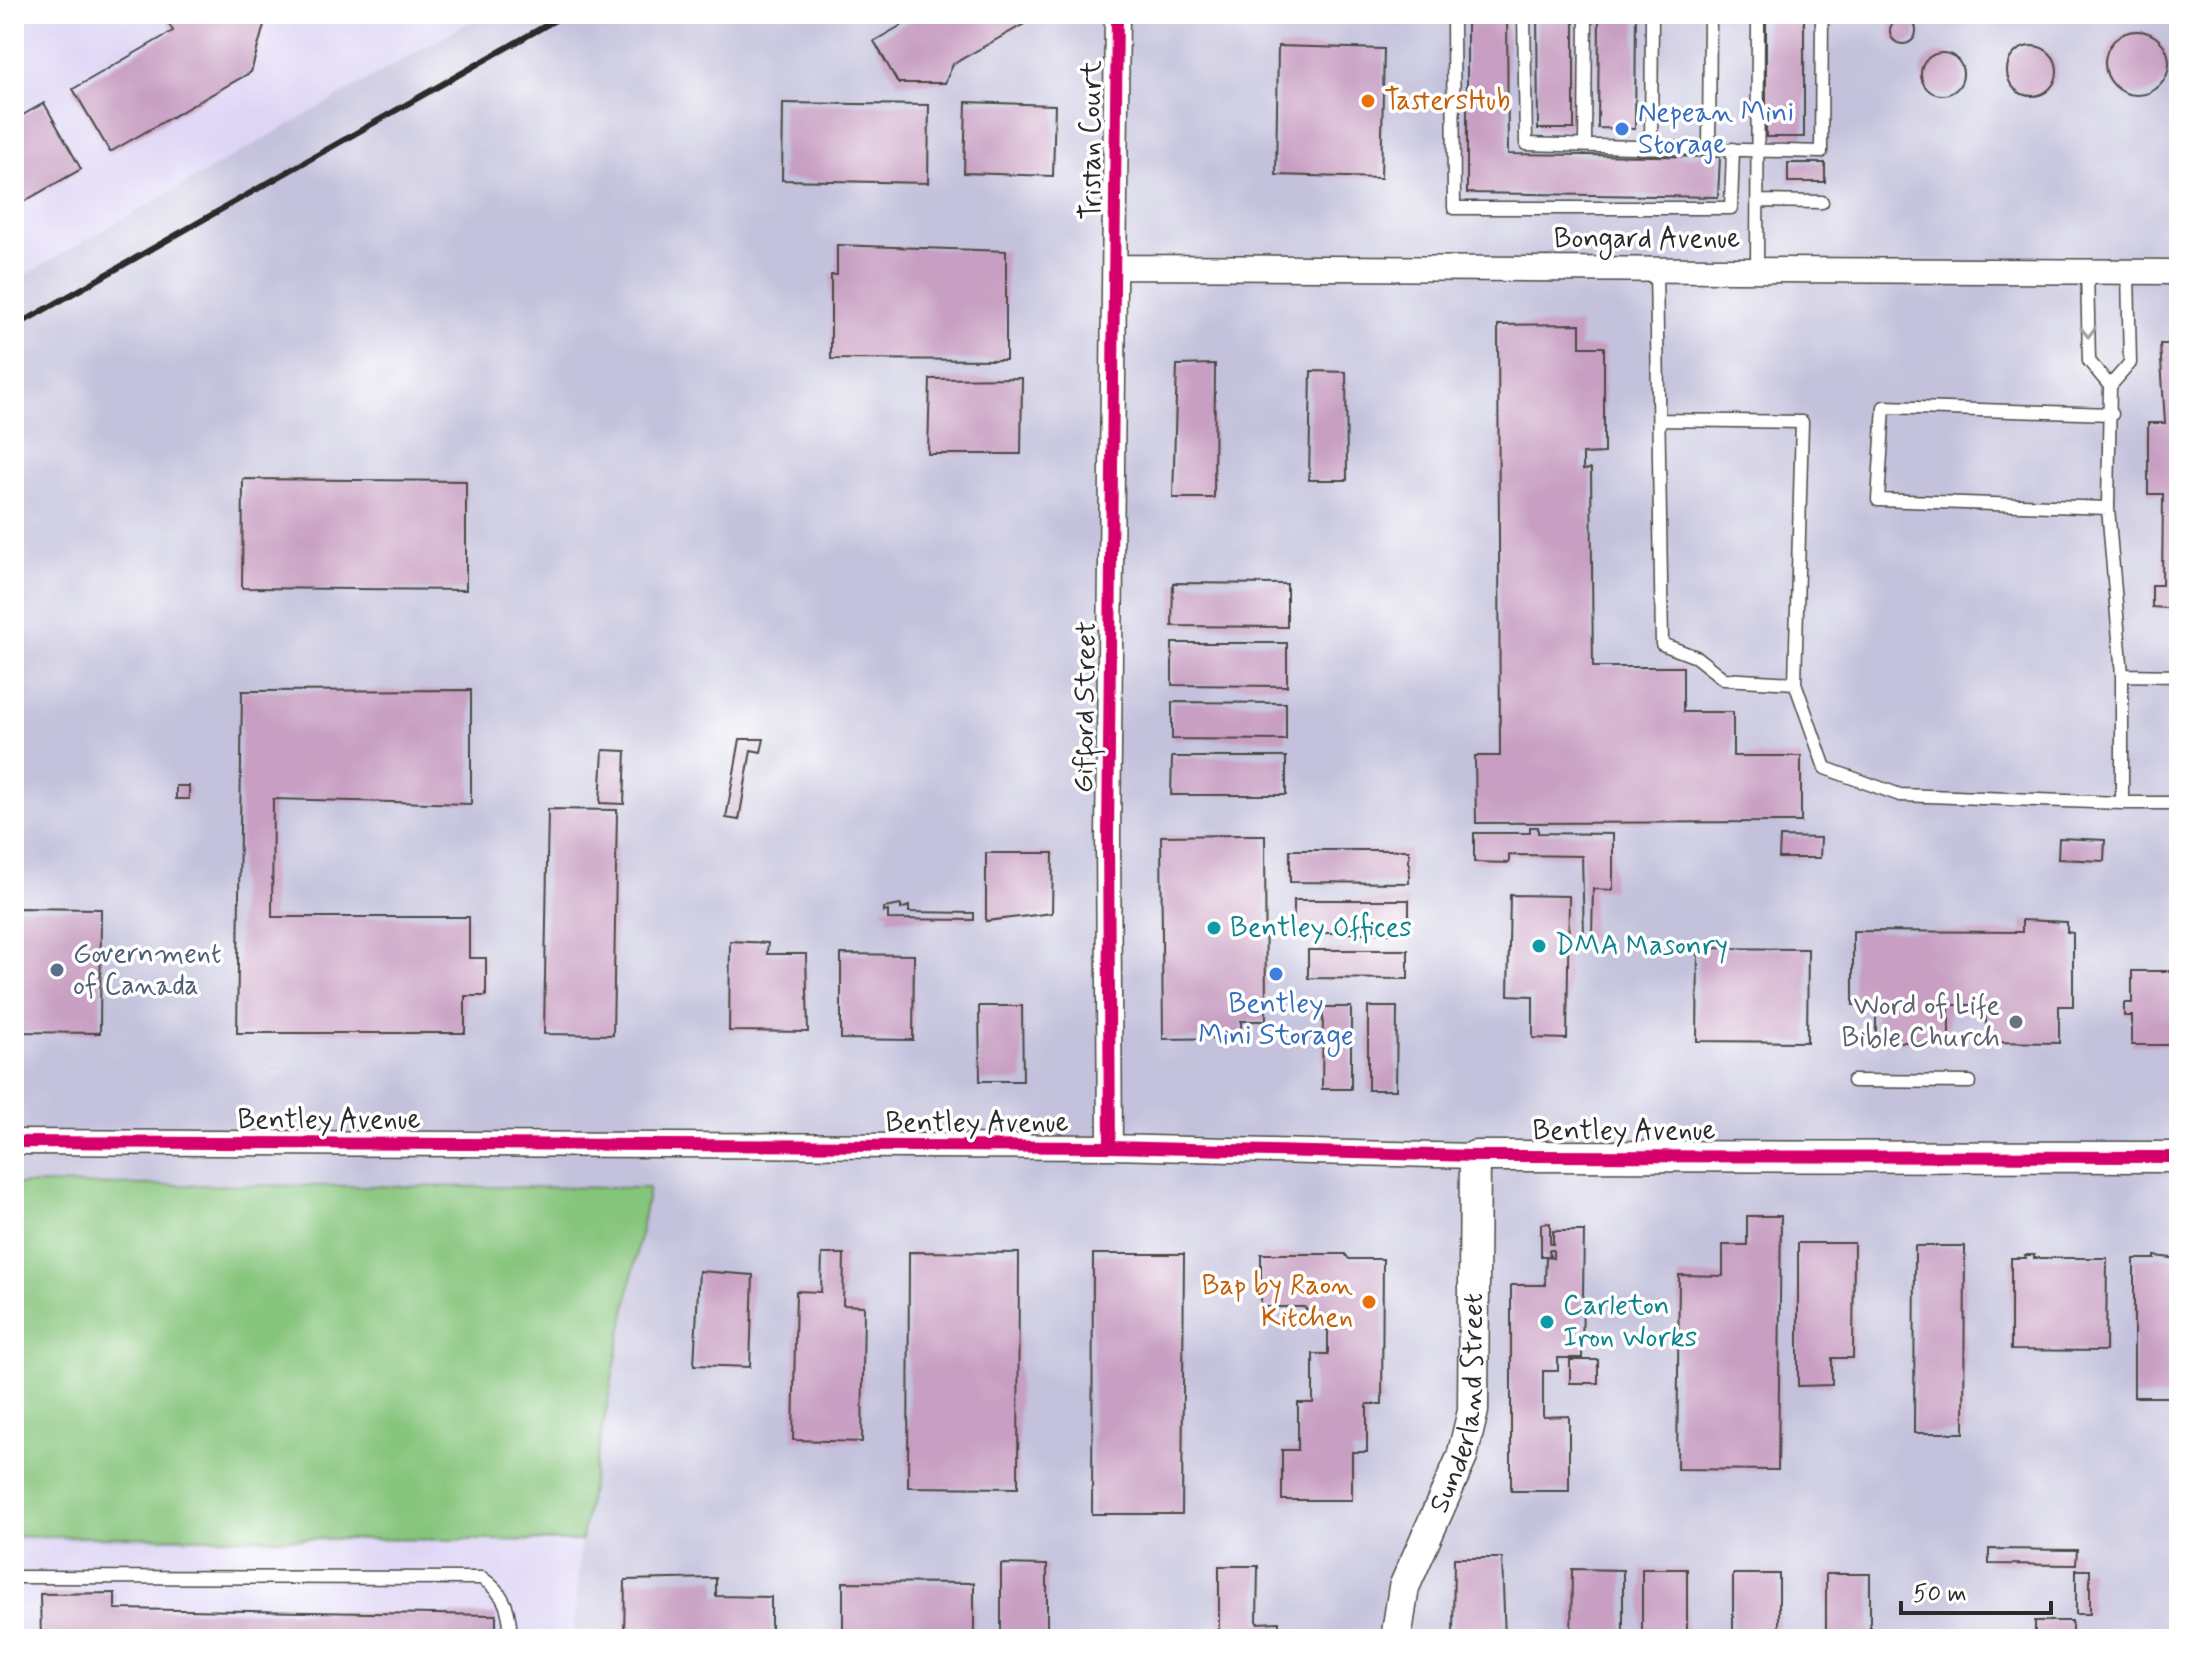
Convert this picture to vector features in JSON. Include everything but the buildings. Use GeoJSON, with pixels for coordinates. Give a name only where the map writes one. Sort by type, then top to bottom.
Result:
{"type":"FeatureCollection","features":[{"type":"Feature","properties":{"kind":"street","name":"Tristan Court"},"geometry":{"type":"LineString","coordinates":[[1115,267],[1117,14]]}},
{"type":"Feature","properties":{"kind":"street","name":"Bongard Avenue"},"geometry":{"type":"LineString","coordinates":[[1115,267],[2179,272]]}},
{"type":"Feature","properties":{"kind":"street","name":"Gifford Street"},"geometry":{"type":"LineString","coordinates":[[1110,1147],[1108,837],[1115,267]]}},
{"type":"Feature","properties":{"kind":"street","name":"Bentley Avenue"},"geometry":{"type":"LineString","coordinates":[[14,1142],[1110,1147],[1475,1156],[2179,1157]]}},
{"type":"Feature","properties":{"kind":"street","name":"Sunderland Street"},"geometry":{"type":"LineString","coordinates":[[1396,1639],[1404,1587],[1462,1457],[1473,1411],[1475,1156]]}},
{"type":"Feature","properties":{"kind":"lane"},"geometry":{"type":"LineString","coordinates":[[1453,14],[1454,208],[1731,208],[1733,149]]}},
{"type":"Feature","properties":{"kind":"lane"},"geometry":{"type":"LineString","coordinates":[[1524,14],[1526,144],[1821,152],[1822,14]]}},
{"type":"Feature","properties":{"kind":"lane"},"geometry":{"type":"LineString","coordinates":[[1585,145],[1586,14]]}},
{"type":"Feature","properties":{"kind":"lane"},"geometry":{"type":"LineString","coordinates":[[1651,147],[1652,14]]}},
{"type":"Feature","properties":{"kind":"lane"},"geometry":{"type":"LineString","coordinates":[[1709,149],[1710,14]]}},
{"type":"Feature","properties":{"kind":"lane"},"geometry":{"type":"LineString","coordinates":[[1757,269],[1758,14]]}},
{"type":"Feature","properties":{"kind":"lane"},"geometry":{"type":"LineString","coordinates":[[1758,201],[1822,202]]}},
{"type":"Feature","properties":{"kind":"lane"},"geometry":{"type":"LineString","coordinates":[[1656,269],[1662,644],[1696,657],[1724,679],[1795,683]]}},
{"type":"Feature","properties":{"kind":"lane"},"geometry":{"type":"LineString","coordinates":[[2087,271],[2089,361],[2110,386],[2112,414],[2108,508],[2122,675],[2122,803]]}},
{"type":"Feature","properties":{"kind":"lane"},"geometry":{"type":"LineString","coordinates":[[2110,386],[2130,363],[2128,272]]}},
{"type":"Feature","properties":{"kind":"lane"},"geometry":{"type":"LineString","coordinates":[[2108,508],[1878,500],[1884,407],[2112,414]]}},
{"type":"Feature","properties":{"kind":"lane"},"geometry":{"type":"LineString","coordinates":[[1659,420],[1802,422],[1795,683],[1825,768],[1900,795],[2179,803]]}},
{"type":"Feature","properties":{"kind":"lane"},"geometry":{"type":"LineString","coordinates":[[2122,675],[2179,676]]}},
{"type":"Feature","properties":{"kind":"lane"},"geometry":{"type":"LineString","coordinates":[[1853,1081],[1970,1082]]}},
{"type":"Feature","properties":{"kind":"lane"},"geometry":{"type":"LineString","coordinates":[[14,1577],[482,1578],[501,1591],[510,1616],[511,1639]]}},
{"type":"Feature","properties":{"kind":"shaded area"},"geometry":{"type":"Polygon","coordinates":[[[14,14],[483,14],[14,281],[14,14]]]}},
{"type":"Feature","properties":{"kind":"shaded area"},"geometry":{"type":"Polygon","coordinates":[[[483,14],[2179,14],[2179,1639],[573,1639],[581,1541],[14,1540],[14,281],[483,14]]]}},
{"type":"Feature","properties":{"kind":"shaded area"},"geometry":{"type":"Polygon","coordinates":[[[14,1540],[581,1541],[573,1639],[14,1639],[14,1540]]]}},
{"type":"Feature","properties":{"kind":"green space"},"geometry":{"type":"Polygon","coordinates":[[[14,1184],[649,1188],[581,1541],[14,1536],[14,1184]]]}},
{"type":"Feature","properties":{"kind":"railway"},"geometry":{"type":"LineString","coordinates":[[14,327],[566,14]]}},
{"type":"Feature","properties":{"kind":"cycle path"},"geometry":{"type":"LineString","coordinates":[[1110,1147],[1108,837],[1117,14]]}},
{"type":"Feature","properties":{"kind":"cycle path"},"geometry":{"type":"LineString","coordinates":[[14,1142],[1110,1147],[1475,1156],[2179,1157]]}},
{"type":"Feature","properties":{"kind":"place","name":"TastersHub"},"geometry":{"type":"Point","coordinates":[1368,101]}},
{"type":"Feature","properties":{"kind":"place","name":"Nepean Mini Storage"},"geometry":{"type":"Point","coordinates":[1622,129]}},
{"type":"Feature","properties":{"kind":"place","name":"Bentley Offices"},"geometry":{"type":"Point","coordinates":[1214,928]}},
{"type":"Feature","properties":{"kind":"place","name":"DMA Masonry"},"geometry":{"type":"Point","coordinates":[1539,946]}},
{"type":"Feature","properties":{"kind":"place","name":"Government of Canada"},"geometry":{"type":"Point","coordinates":[57,970]}},
{"type":"Feature","properties":{"kind":"place","name":"Bentley Mini Storage"},"geometry":{"type":"Point","coordinates":[1276,974]}},
{"type":"Feature","properties":{"kind":"place","name":"Word of Life Bible Church"},"geometry":{"type":"Point","coordinates":[2016,1022]}},
{"type":"Feature","properties":{"kind":"place","name":"Bap by Raon Kitchen"},"geometry":{"type":"Point","coordinates":[1369,1302]}},
{"type":"Feature","properties":{"kind":"place","name":"Carleton Iron Works"},"geometry":{"type":"Point","coordinates":[1547,1322]}}]}
